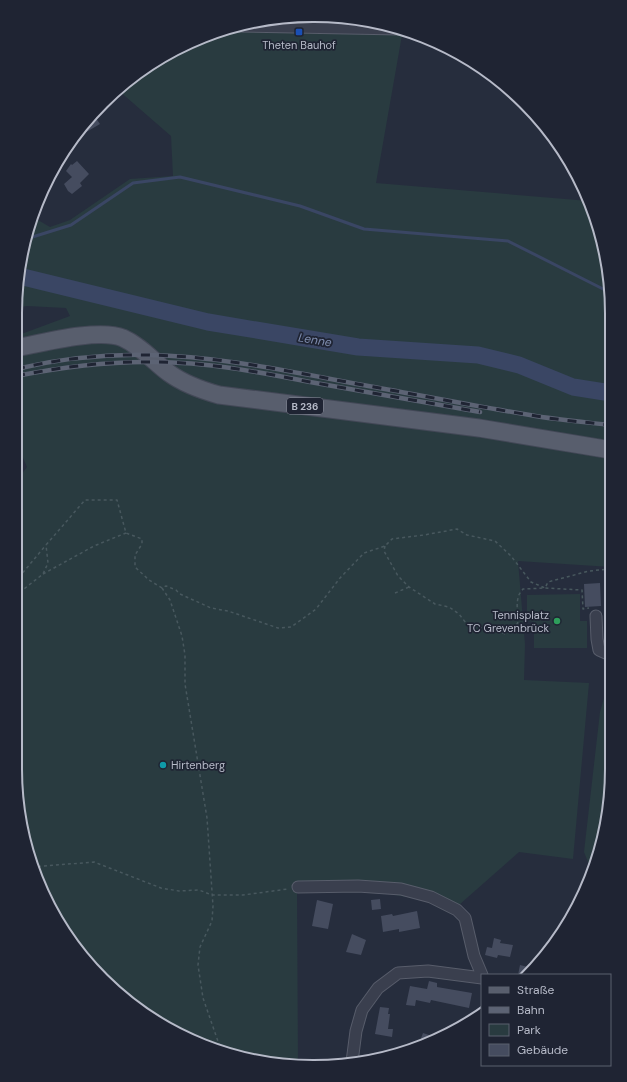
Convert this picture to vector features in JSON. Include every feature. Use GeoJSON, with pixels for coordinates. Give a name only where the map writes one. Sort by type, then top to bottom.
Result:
{"type":"FeatureCollection","features":[{"type":"Feature","properties":{"kind":"main road","name":"B 236"},"geometry":{"type":"LineString","coordinates":[[22,347],[99,334],[111,334],[134,344],[182,382],[198,389],[219,395],[479,428],[605,449]]}},
{"type":"Feature","properties":{"kind":"street"},"geometry":{"type":"LineString","coordinates":[[264,26],[372,28]]}},
{"type":"Feature","properties":{"kind":"street"},"geometry":{"type":"LineString","coordinates":[[596,616],[599,650],[605,653]]}},
{"type":"Feature","properties":{"kind":"street"},"geometry":{"type":"LineString","coordinates":[[298,887],[358,886],[401,889],[431,897],[456,910],[465,918],[474,956],[481,974]]}},
{"type":"Feature","properties":{"kind":"street"},"geometry":{"type":"LineString","coordinates":[[353,1058],[356,1031],[362,1010],[378,988],[398,973],[428,971],[481,976]]}},
{"type":"Feature","properties":{"kind":"path"},"geometry":{"type":"LineString","coordinates":[[22,574],[84,500],[117,500],[126,533]]}},
{"type":"Feature","properties":{"kind":"path"},"geometry":{"type":"LineString","coordinates":[[162,588],[166,586],[176,590],[180,594],[211,608],[228,611],[278,628],[291,627],[316,609],[340,578],[364,553],[385,546],[392,539],[457,529],[467,535],[495,541],[511,556],[531,582],[545,588]]}},
{"type":"Feature","properties":{"kind":"path"},"geometry":{"type":"LineString","coordinates":[[22,590],[43,574],[94,546],[126,533],[142,539],[142,544],[135,555],[135,567],[149,580],[162,588],[170,600],[182,636],[185,655],[185,684],[207,818],[213,906],[212,921],[200,947],[198,965],[202,998],[219,1045]]}},
{"type":"Feature","properties":{"kind":"path"},"geometry":{"type":"LineString","coordinates":[[43,574],[48,563],[46,545]]}},
{"type":"Feature","properties":{"kind":"path"},"geometry":{"type":"LineString","coordinates":[[385,546],[384,551],[398,576],[409,587],[435,604],[449,607],[460,614],[466,624],[506,634],[513,630],[518,623],[518,597],[523,589],[545,588],[582,590],[583,609],[592,608],[593,616],[596,616]]}},
{"type":"Feature","properties":{"kind":"path"},"geometry":{"type":"LineString","coordinates":[[545,588],[548,582],[589,571],[605,570]]}},
{"type":"Feature","properties":{"kind":"path"},"geometry":{"type":"LineString","coordinates":[[395,593],[409,587]]}},
{"type":"Feature","properties":{"kind":"path"},"geometry":{"type":"LineString","coordinates":[[39,866],[94,862],[161,888],[179,891],[200,890],[212,895],[243,895],[298,887]]}},
{"type":"Feature","properties":{"kind":"green space"},"geometry":{"type":"Polygon","coordinates":[[[240,32],[366,33],[402,36],[376,183],[582,200],[590,220],[603,275],[605,314],[605,567],[518,561],[525,644],[524,680],[589,683],[573,859],[519,852],[451,912],[430,901],[360,889],[297,889],[298,1059],[275,1058],[238,1050],[202,1038],[168,1021],[136,1000],[121,988],[94,961],[82,946],[61,914],[37,862],[24,807],[22,768],[22,474],[27,467],[22,455],[22,334],[70,316],[66,308],[22,307],[24,275],[32,238],[37,220],[50,227],[70,220],[130,179],[173,176],[171,136],[122,93],[168,61],[202,44],[240,32]]]}},
{"type":"Feature","properties":{"kind":"green space","name":"Tennisplatz TC Grevenbrück"},"geometry":{"type":"Polygon","coordinates":[[[580,594],[580,621],[587,621],[587,648],[534,648],[534,622],[527,621],[527,595],[580,594]]]}},
{"type":"Feature","properties":{"kind":"green space"},"geometry":{"type":"Polygon","coordinates":[[[605,696],[605,768],[603,807],[589,865],[584,852],[600,712],[605,696]]]}},
{"type":"Feature","properties":{"kind":"building"},"geometry":{"type":"Polygon","coordinates":[[[96,119],[100,124],[84,133],[96,119]]]}},
{"type":"Feature","properties":{"kind":"building"},"geometry":{"type":"Polygon","coordinates":[[[77,161],[89,174],[80,183],[82,186],[72,194],[68,191],[64,184],[72,177],[66,171],[71,164],[72,165],[77,161]]]}},
{"type":"Feature","properties":{"kind":"building"},"geometry":{"type":"Polygon","coordinates":[[[600,583],[601,606],[585,607],[584,584],[600,583]]]}},
{"type":"Feature","properties":{"kind":"building"},"geometry":{"type":"Polygon","coordinates":[[[380,899],[381,909],[372,910],[371,900],[380,899]]]}},
{"type":"Feature","properties":{"kind":"building"},"geometry":{"type":"Polygon","coordinates":[[[317,900],[333,904],[328,929],[312,926],[317,900]]]}},
{"type":"Feature","properties":{"kind":"building"},"geometry":{"type":"Polygon","coordinates":[[[417,911],[420,928],[399,932],[399,929],[383,932],[381,916],[392,914],[393,916],[417,911]]]}},
{"type":"Feature","properties":{"kind":"building"},"geometry":{"type":"Polygon","coordinates":[[[352,934],[366,940],[361,955],[346,952],[352,934]]]}},
{"type":"Feature","properties":{"kind":"building"},"geometry":{"type":"Polygon","coordinates":[[[494,938],[501,940],[500,943],[513,945],[510,957],[498,955],[497,958],[485,955],[487,947],[492,948],[494,938]]]}},
{"type":"Feature","properties":{"kind":"building"},"geometry":{"type":"Polygon","coordinates":[[[520,965],[528,967],[521,974],[518,974],[520,965]]]}},
{"type":"Feature","properties":{"kind":"building"},"geometry":{"type":"Polygon","coordinates":[[[429,981],[437,983],[437,987],[472,993],[469,1008],[431,1000],[430,1003],[416,1000],[415,1006],[406,1005],[410,986],[427,989],[429,981]]]}},
{"type":"Feature","properties":{"kind":"building"},"geometry":{"type":"Polygon","coordinates":[[[380,1007],[389,1008],[388,1014],[390,1014],[388,1029],[393,1029],[392,1037],[375,1034],[380,1007]]]}},
{"type":"Feature","properties":{"kind":"building"},"geometry":{"type":"Polygon","coordinates":[[[423,1033],[430,1035],[425,1038],[420,1040],[423,1033]]]}},
{"type":"Feature","properties":{"kind":"waterway"},"geometry":{"type":"LineString","coordinates":[[32,237],[71,225],[133,183],[180,177],[300,206],[364,229],[508,241],[604,289]]}},
{"type":"Feature","properties":{"kind":"waterway","name":"Lenne"},"geometry":{"type":"LineString","coordinates":[[24,277],[208,322],[358,347],[478,355],[519,365],[573,387],[605,392]]}},
{"type":"Feature","properties":{"kind":"railway"},"geometry":{"type":"LineString","coordinates":[[22,368],[48,362],[114,355],[202,358],[283,370],[540,417],[605,424]]}},
{"type":"Feature","properties":{"kind":"railway"},"geometry":{"type":"LineString","coordinates":[[22,375],[67,367],[102,364],[174,362],[252,371],[480,412]]}},
{"type":"Feature","properties":{"kind":"place","name":"Theten Bauhof"},"geometry":{"type":"Point","coordinates":[299,32]}},
{"type":"Feature","properties":{"kind":"place","name":"Tennisplatz TC Grevenbrück"},"geometry":{"type":"Point","coordinates":[557,621]}},
{"type":"Feature","properties":{"kind":"place","name":"Hirtenberg"},"geometry":{"type":"Point","coordinates":[163,765]}}]}
